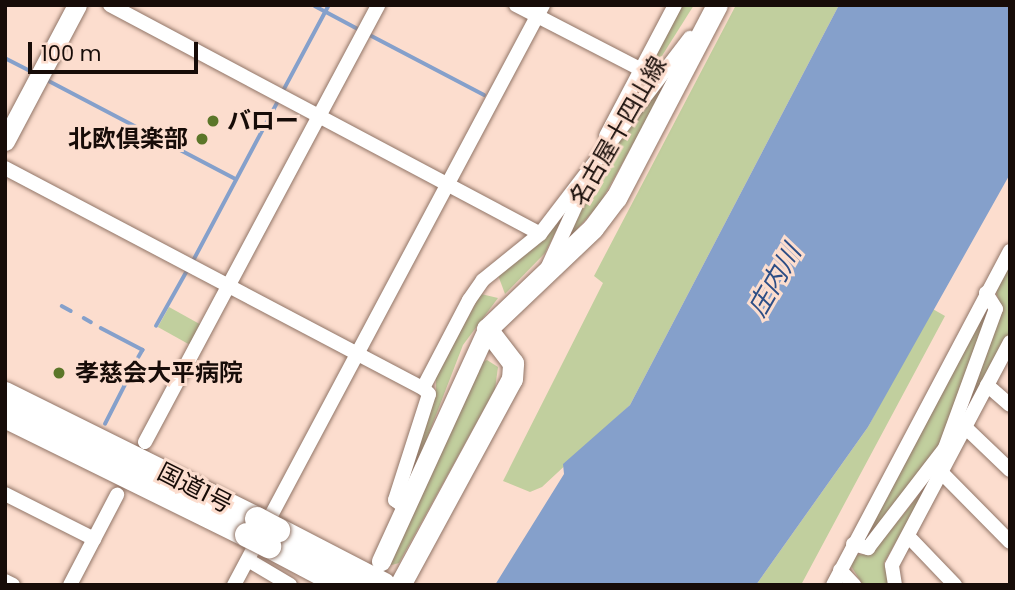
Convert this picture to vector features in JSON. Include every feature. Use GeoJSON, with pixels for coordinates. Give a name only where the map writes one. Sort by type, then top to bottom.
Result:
{"type":"FeatureCollection","features":[{"type":"Feature","properties":{"kind":"highway","name":"国道1号"},"geometry":{"type":"LineString","coordinates":[[5,394],[263,532],[343,585]]}},
{"type":"Feature","properties":{"kind":"highway","name":"国道1号"},"geometry":{"type":"LineString","coordinates":[[5,416],[263,532],[382,573]]}},
{"type":"Feature","properties":{"kind":"main road"},"geometry":{"type":"LineString","coordinates":[[5,141],[77,5]]}},
{"type":"Feature","properties":{"kind":"main road","name":"名古屋十四山線"},"geometry":{"type":"LineString","coordinates":[[487,329],[616,198],[715,10]]}},
{"type":"Feature","properties":{"kind":"main road"},"geometry":{"type":"LineString","coordinates":[[382,573],[407,509],[487,329],[513,363],[512,379],[400,585]]}},
{"type":"Feature","properties":{"kind":"street"},"geometry":{"type":"LineString","coordinates":[[110,5],[540,234]]}},
{"type":"Feature","properties":{"kind":"street"},"geometry":{"type":"LineString","coordinates":[[145,442],[377,5]]}},
{"type":"Feature","properties":{"kind":"street"},"geometry":{"type":"LineString","coordinates":[[516,5],[540,11],[642,69]]}},
{"type":"Feature","properties":{"kind":"street"},"geometry":{"type":"LineString","coordinates":[[545,273],[592,160],[675,5]]}},
{"type":"Feature","properties":{"kind":"street"},"geometry":{"type":"LineString","coordinates":[[423,388],[483,280],[540,234],[592,160],[715,10]]}},
{"type":"Feature","properties":{"kind":"street"},"geometry":{"type":"LineString","coordinates":[[234,585],[540,11]]}},
{"type":"Feature","properties":{"kind":"street"},"geometry":{"type":"LineString","coordinates":[[5,168],[423,388],[429,394],[395,500],[407,509]]}},
{"type":"Feature","properties":{"kind":"street"},"geometry":{"type":"LineString","coordinates":[[832,585],[1010,251]]}},
{"type":"Feature","properties":{"kind":"street"},"geometry":{"type":"LineString","coordinates":[[895,585],[892,565],[942,472],[996,309],[986,293]]}},
{"type":"Feature","properties":{"kind":"street"},"geometry":{"type":"LineString","coordinates":[[853,544],[868,548],[948,450],[965,427],[1010,342]]}},
{"type":"Feature","properties":{"kind":"street"},"geometry":{"type":"LineString","coordinates":[[987,386],[1010,405]]}},
{"type":"Feature","properties":{"kind":"street"},"geometry":{"type":"LineString","coordinates":[[965,427],[1010,470]]}},
{"type":"Feature","properties":{"kind":"street"},"geometry":{"type":"LineString","coordinates":[[942,472],[1010,542]]}},
{"type":"Feature","properties":{"kind":"street"},"geometry":{"type":"LineString","coordinates":[[5,494],[94,539]]}},
{"type":"Feature","properties":{"kind":"street"},"geometry":{"type":"LineString","coordinates":[[70,585],[117,495]]}},
{"type":"Feature","properties":{"kind":"street"},"geometry":{"type":"LineString","coordinates":[[908,536],[955,585]]}},
{"type":"Feature","properties":{"kind":"street"},"geometry":{"type":"LineString","coordinates":[[247,560],[290,585]]}},
{"type":"Feature","properties":{"kind":"street"},"geometry":{"type":"LineString","coordinates":[[840,570],[854,585]]}},
{"type":"Feature","properties":{"kind":"street"},"geometry":{"type":"LineString","coordinates":[[5,581],[13,585]]}},
{"type":"Feature","properties":{"kind":"green space"},"geometry":{"type":"Polygon","coordinates":[[[677,5],[694,5],[626,113],[677,5]]]}},
{"type":"Feature","properties":{"kind":"green space"},"geometry":{"type":"Polygon","coordinates":[[[736,5],[839,5],[630,405],[542,487],[530,492],[503,481],[603,283],[594,276],[736,5]]]}},
{"type":"Feature","properties":{"kind":"green space"},"geometry":{"type":"Polygon","coordinates":[[[682,57],[599,205],[552,256],[592,172],[682,57]]]}},
{"type":"Feature","properties":{"kind":"green space"},"geometry":{"type":"Polygon","coordinates":[[[563,217],[545,253],[505,294],[498,275],[563,217]]]}},
{"type":"Feature","properties":{"kind":"green space"},"geometry":{"type":"Polygon","coordinates":[[[1010,260],[1010,331],[955,433],[1001,310],[995,287],[1010,260]]]}},
{"type":"Feature","properties":{"kind":"green space"},"geometry":{"type":"Polygon","coordinates":[[[481,294],[498,298],[463,345],[407,490],[412,457],[436,394],[436,374],[481,294]]]}},
{"type":"Feature","properties":{"kind":"green space"},"geometry":{"type":"Polygon","coordinates":[[[169,307],[203,326],[192,346],[158,327],[169,307]]]}},
{"type":"Feature","properties":{"kind":"green space"},"geometry":{"type":"Polygon","coordinates":[[[931,308],[945,316],[801,585],[756,585],[868,427],[931,308]]]}},
{"type":"Feature","properties":{"kind":"green space"},"geometry":{"type":"Polygon","coordinates":[[[980,311],[990,316],[941,448],[870,538],[863,534],[980,311]]]}},
{"type":"Feature","properties":{"kind":"green space"},"geometry":{"type":"Polygon","coordinates":[[[487,360],[498,367],[495,389],[399,563],[388,566],[477,365],[487,360]]]}},
{"type":"Feature","properties":{"kind":"green space"},"geometry":{"type":"Polygon","coordinates":[[[929,483],[884,563],[889,583],[863,585],[851,566],[855,555],[871,554],[929,483]]]}},
{"type":"Feature","properties":{"kind":"water","name":"庄内川"},"geometry":{"type":"Polygon","coordinates":[[[839,5],[1010,5],[1010,174],[868,427],[756,585],[495,585],[564,474],[563,464],[630,405],[839,5]]]}},
{"type":"Feature","properties":{"kind":"waterway"},"geometry":{"type":"LineString","coordinates":[[283,91],[329,5]]}},
{"type":"Feature","properties":{"kind":"waterway"},"geometry":{"type":"LineString","coordinates":[[315,6],[360,30]]}},
{"type":"Feature","properties":{"kind":"waterway"},"geometry":{"type":"LineString","coordinates":[[368,34],[484,95]]}},
{"type":"Feature","properties":{"kind":"waterway"},"geometry":{"type":"LineString","coordinates":[[5,58],[30,71]]}},
{"type":"Feature","properties":{"kind":"waterway"},"geometry":{"type":"LineString","coordinates":[[49,81],[236,179]]}},
{"type":"Feature","properties":{"kind":"waterway"},"geometry":{"type":"LineString","coordinates":[[193,261],[279,99]]}},
{"type":"Feature","properties":{"kind":"waterway"},"geometry":{"type":"LineString","coordinates":[[156,326],[188,269]]}},
{"type":"Feature","properties":{"kind":"waterway"},"geometry":{"type":"LineString","coordinates":[[62,306],[71,311]]}},
{"type":"Feature","properties":{"kind":"waterway"},"geometry":{"type":"LineString","coordinates":[[84,318],[91,322]]}},
{"type":"Feature","properties":{"kind":"waterway"},"geometry":{"type":"LineString","coordinates":[[101,328],[143,350],[139,357]]}},
{"type":"Feature","properties":{"kind":"waterway"},"geometry":{"type":"LineString","coordinates":[[105,424],[134,367]]}},
{"type":"Feature","properties":{"kind":"place","name":"バロー"},"geometry":{"type":"Point","coordinates":[213,121]}},
{"type":"Feature","properties":{"kind":"place","name":"北欧倶楽部"},"geometry":{"type":"Point","coordinates":[202,139]}},
{"type":"Feature","properties":{"kind":"place","name":"孝慈会大平病院"},"geometry":{"type":"Point","coordinates":[59,373]}}]}
